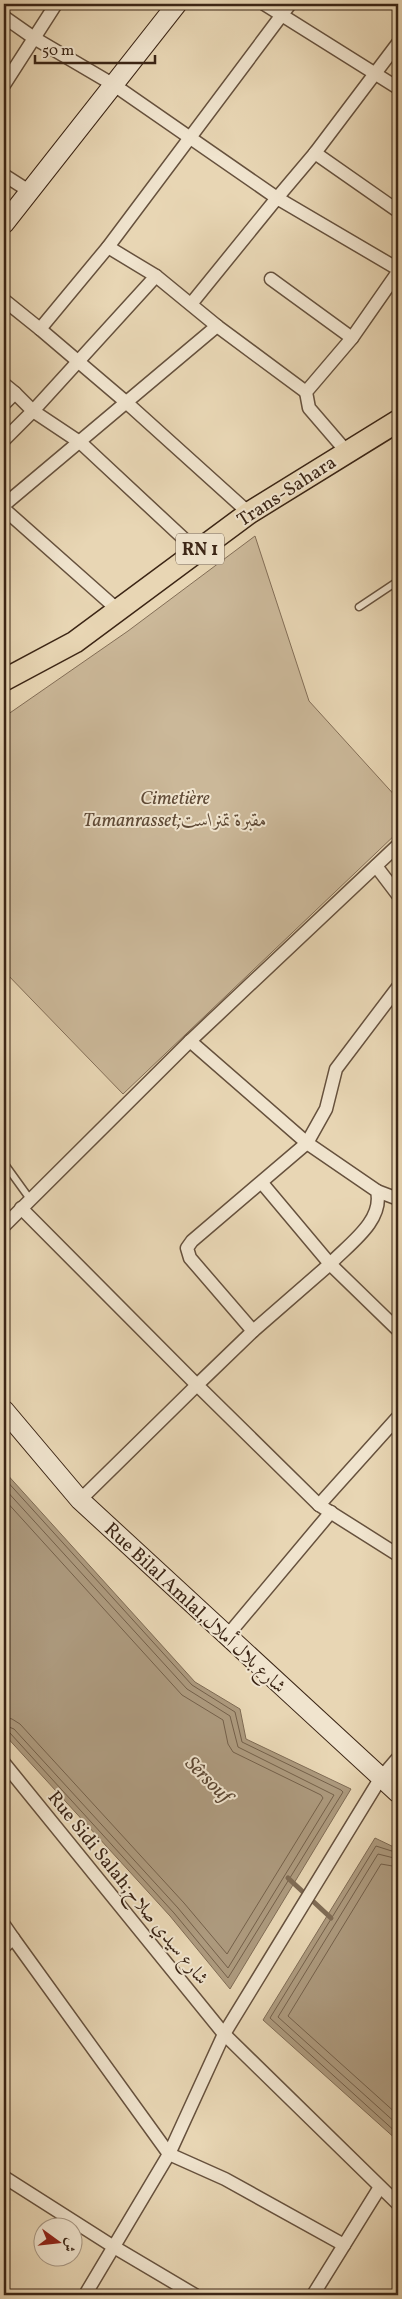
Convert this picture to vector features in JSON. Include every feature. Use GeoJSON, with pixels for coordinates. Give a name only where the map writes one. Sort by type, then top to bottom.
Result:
{"type":"FeatureCollection","features":[{"type":"Feature","properties":{"kind":"main road"},"geometry":{"type":"LineString","coordinates":[[4,224],[177,4]]}},
{"type":"Feature","properties":{"kind":"main road","name":"Trans-Sahara"},"geometry":{"type":"LineString","coordinates":[[4,680],[76,642],[249,512],[346,451],[397,424]]}},
{"type":"Feature","properties":{"kind":"main road","name":"Rue Bilal Amlal,شارع بلال أملال"},"geometry":{"type":"LineString","coordinates":[[4,1410],[80,1500],[380,1779],[398,1793]]}},
{"type":"Feature","properties":{"kind":"street"},"geometry":{"type":"LineString","coordinates":[[4,85],[56,4]]}},
{"type":"Feature","properties":{"kind":"street"},"geometry":{"type":"LineString","coordinates":[[264,4],[398,88]]}},
{"type":"Feature","properties":{"kind":"street"},"geometry":{"type":"LineString","coordinates":[[40,329],[108,248],[290,4]]}},
{"type":"Feature","properties":{"kind":"street"},"geometry":{"type":"LineString","coordinates":[[4,16],[34,38],[114,85],[277,198],[398,270],[352,338],[306,392]]}},
{"type":"Feature","properties":{"kind":"street"},"geometry":{"type":"LineString","coordinates":[[191,304],[315,153],[398,43]]}},
{"type":"Feature","properties":{"kind":"street"},"geometry":{"type":"LineString","coordinates":[[315,153],[398,211]]}},
{"type":"Feature","properties":{"kind":"street"},"geometry":{"type":"LineString","coordinates":[[4,175],[29,191]]}},
{"type":"Feature","properties":{"kind":"street"},"geometry":{"type":"LineString","coordinates":[[108,248],[156,276],[217,326],[306,392],[309,408],[346,451]]}},
{"type":"Feature","properties":{"kind":"street"},"geometry":{"type":"LineString","coordinates":[[4,440],[33,411],[156,276]]}},
{"type":"Feature","properties":{"kind":"street"},"geometry":{"type":"LineString","coordinates":[[272,279],[352,338]]}},
{"type":"Feature","properties":{"kind":"street"},"geometry":{"type":"LineString","coordinates":[[4,300],[127,403],[249,512]]}},
{"type":"Feature","properties":{"kind":"street"},"geometry":{"type":"LineString","coordinates":[[4,505],[81,443],[217,326]]}},
{"type":"Feature","properties":{"kind":"street"},"geometry":{"type":"LineString","coordinates":[[4,384],[33,411],[81,443],[197,551]]}},
{"type":"Feature","properties":{"kind":"street"},"geometry":{"type":"LineString","coordinates":[[4,404],[15,393]]}},
{"type":"Feature","properties":{"kind":"street"},"geometry":{"type":"LineString","coordinates":[[4,509],[118,610]]}},
{"type":"Feature","properties":{"kind":"street"},"geometry":{"type":"LineString","coordinates":[[4,1226],[190,1041],[398,845]]}},
{"type":"Feature","properties":{"kind":"street"},"geometry":{"type":"LineString","coordinates":[[376,866],[398,895]]}},
{"type":"Feature","properties":{"kind":"street"},"geometry":{"type":"LineString","coordinates":[[253,1331],[190,1258],[187,1248],[192,1241],[307,1143],[326,1109],[336,1069],[365,1028],[398,987]]}},
{"type":"Feature","properties":{"kind":"street"},"geometry":{"type":"LineString","coordinates":[[190,1041],[307,1143],[377,1191],[398,1199]]}},
{"type":"Feature","properties":{"kind":"street"},"geometry":{"type":"LineString","coordinates":[[262,1183],[330,1264],[398,1330]]}},
{"type":"Feature","properties":{"kind":"street"},"geometry":{"type":"LineString","coordinates":[[80,1500],[253,1331],[330,1264],[374,1219],[380,1202],[377,1191]]}},
{"type":"Feature","properties":{"kind":"street"},"geometry":{"type":"LineString","coordinates":[[26,1204],[197,1385],[319,1505],[398,1555]]}},
{"type":"Feature","properties":{"kind":"street"},"geometry":{"type":"LineString","coordinates":[[319,1505],[398,1417]]}},
{"type":"Feature","properties":{"kind":"street"},"geometry":{"type":"LineString","coordinates":[[227,1636],[332,1512]]}},
{"type":"Feature","properties":{"kind":"street"},"geometry":{"type":"LineString","coordinates":[[85,2295],[169,2154],[224,2034],[380,1779],[398,1758]]}},
{"type":"Feature","properties":{"kind":"street","name":"Rue Sidi Salah;شارع سيدي صلاح"},"geometry":{"type":"LineString","coordinates":[[4,1763],[224,2034],[398,2204]]}},
{"type":"Feature","properties":{"kind":"street"},"geometry":{"type":"LineString","coordinates":[[4,1925],[169,2154],[225,2179],[344,2245]]}},
{"type":"Feature","properties":{"kind":"street"},"geometry":{"type":"LineString","coordinates":[[4,1947],[14,1938]]}},
{"type":"Feature","properties":{"kind":"street"},"geometry":{"type":"LineString","coordinates":[[4,2177],[175,2290],[196,2295]]}},
{"type":"Feature","properties":{"kind":"street"},"geometry":{"type":"LineString","coordinates":[[313,2295],[380,2187]]}},
{"type":"Feature","properties":{"kind":"lane"},"geometry":{"type":"LineString","coordinates":[[359,607],[398,581]]}},
{"type":"Feature","properties":{"kind":"lane"},"geometry":{"type":"LineString","coordinates":[[4,1163],[26,1204]]}},
{"type":"Feature","properties":{"kind":"green space","name":"Cimetière Tamanrasset;مقبرة تمنراست"},"geometry":{"type":"Polygon","coordinates":[[[255,536],[309,701],[398,799],[398,832],[123,1094],[4,971],[4,717],[128,631],[255,536]]]}},
{"type":"Feature","properties":{"kind":"water"},"geometry":{"type":"Polygon","coordinates":[[[4,1471],[195,1682],[240,1709],[246,1739],[351,1789],[230,1989],[170,1916],[4,1734],[4,1471]]]}},
{"type":"Feature","properties":{"kind":"water"},"geometry":{"type":"Polygon","coordinates":[[[375,1838],[398,1849],[398,2141],[263,2020],[375,1838]]]}},
{"type":"Feature","properties":{"kind":"waterway","name":"Sêrsouf"},"geometry":{"type":"LineString","coordinates":[[288,1878],[331,1918]]}}]}
